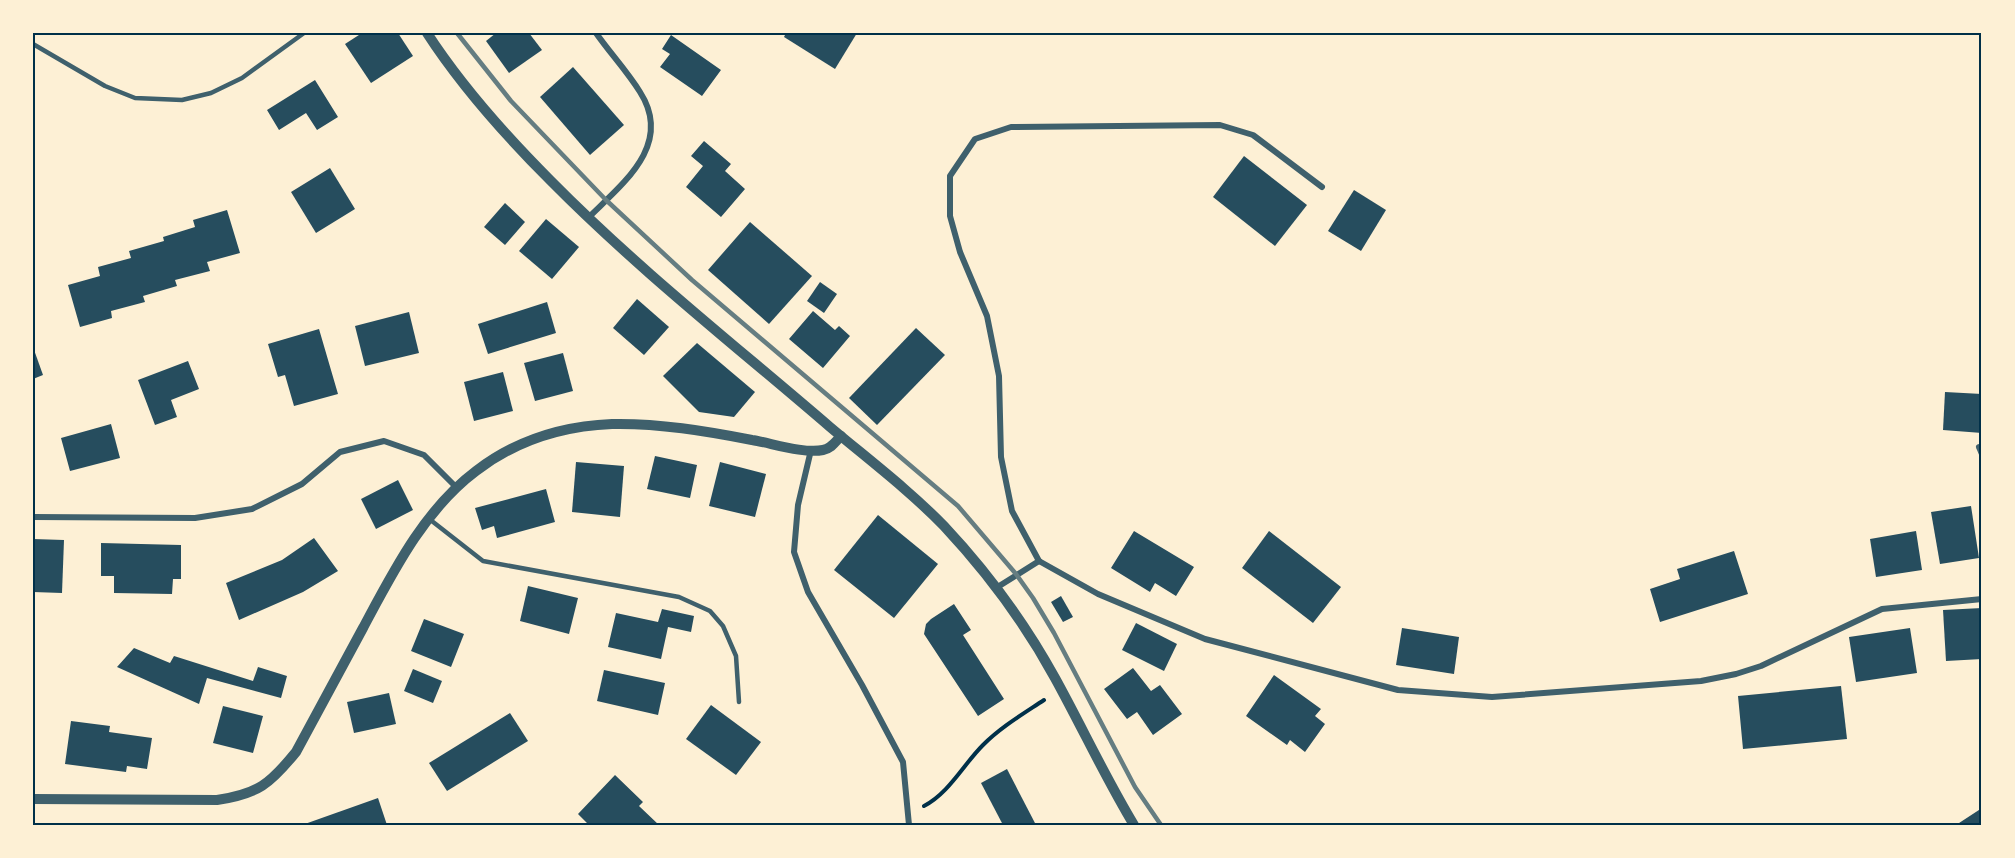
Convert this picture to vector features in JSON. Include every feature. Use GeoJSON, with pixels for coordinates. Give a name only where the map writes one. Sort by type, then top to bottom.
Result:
{"type":"FeatureCollection","features":[{"type":"Feature","properties":{"kind":"street"},"geometry":{"type":"LineString","coordinates":[[427,33],[447,64],[492,119],[588,219],[682,303],[942,524],[996,588],[1053,675],[1115,794],[1134,825]]}},
{"type":"Feature","properties":{"kind":"street"},"geometry":{"type":"LineString","coordinates":[[588,219],[634,172],[650,143],[651,118],[641,93],[596,33]]}},
{"type":"Feature","properties":{"kind":"street"},"geometry":{"type":"LineString","coordinates":[[1323,187],[1253,135],[1220,125],[1011,127],[975,139],[950,176],[950,216],[960,252],[987,316],[999,376],[1001,457],[1012,511],[1039,561],[1098,594],[1205,639],[1398,690],[1492,697],[1701,681],[1761,666],[1882,609],[1982,599]]}},
{"type":"Feature","properties":{"kind":"street"},"geometry":{"type":"LineString","coordinates":[[33,799],[217,800],[241,796],[260,788],[280,772],[296,752],[387,584],[428,518],[456,487],[477,470],[505,452],[536,438],[572,428],[610,424],[647,424],[811,450],[831,447],[841,436]]}},
{"type":"Feature","properties":{"kind":"street"},"geometry":{"type":"LineString","coordinates":[[33,517],[195,518],[252,509],[302,484],[340,452],[384,441],[424,455],[456,487]]}},
{"type":"Feature","properties":{"kind":"street"},"geometry":{"type":"LineString","coordinates":[[1979,447],[1982,454]]}},
{"type":"Feature","properties":{"kind":"street"},"geometry":{"type":"LineString","coordinates":[[811,450],[798,505],[794,552],[808,592],[903,762],[909,825]]}},
{"type":"Feature","properties":{"kind":"street"},"geometry":{"type":"LineString","coordinates":[[996,588],[1039,561]]}},
{"type":"Feature","properties":{"kind":"lane"},"geometry":{"type":"LineString","coordinates":[[33,44],[105,86],[135,98],[182,100],[211,93],[242,78],[304,33]]}},
{"type":"Feature","properties":{"kind":"lane"},"geometry":{"type":"LineString","coordinates":[[428,518],[483,561],[679,597],[710,611],[723,626],[735,656],[739,702]]}},
{"type":"Feature","properties":{"kind":"path"},"geometry":{"type":"LineString","coordinates":[[936,800],[983,745],[1011,721],[1044,700]]}},
{"type":"Feature","properties":{"kind":"building"},"geometry":{"type":"Polygon","coordinates":[[[362,33],[398,33],[413,56],[371,83],[345,44],[362,33]]]}},
{"type":"Feature","properties":{"kind":"building"},"geometry":{"type":"Polygon","coordinates":[[[496,33],[529,33],[542,50],[509,73],[486,41],[496,33]]]}},
{"type":"Feature","properties":{"kind":"building"},"geometry":{"type":"Polygon","coordinates":[[[786,33],[857,33],[835,69],[784,37],[786,33]]]}},
{"type":"Feature","properties":{"kind":"building"},"geometry":{"type":"Polygon","coordinates":[[[671,35],[721,70],[702,96],[660,67],[670,54],[662,49],[671,35]]]}},
{"type":"Feature","properties":{"kind":"building"},"geometry":{"type":"Polygon","coordinates":[[[573,67],[624,125],[590,155],[540,97],[573,67]]]}},
{"type":"Feature","properties":{"kind":"building"},"geometry":{"type":"Polygon","coordinates":[[[315,80],[338,117],[317,130],[306,113],[279,130],[267,110],[315,80]]]}},
{"type":"Feature","properties":{"kind":"building"},"geometry":{"type":"Polygon","coordinates":[[[704,141],[731,164],[725,171],[745,189],[721,217],[686,187],[703,166],[691,156],[704,141]]]}},
{"type":"Feature","properties":{"kind":"building"},"geometry":{"type":"Polygon","coordinates":[[[1244,156],[1307,205],[1275,246],[1213,197],[1244,156]]]}},
{"type":"Feature","properties":{"kind":"building"},"geometry":{"type":"Polygon","coordinates":[[[330,168],[355,209],[316,233],[291,192],[330,168]]]}},
{"type":"Feature","properties":{"kind":"building"},"geometry":{"type":"Polygon","coordinates":[[[1354,190],[1386,210],[1361,251],[1328,231],[1354,190]]]}},
{"type":"Feature","properties":{"kind":"building"},"geometry":{"type":"Polygon","coordinates":[[[505,203],[525,222],[505,245],[484,227],[505,203]]]}},
{"type":"Feature","properties":{"kind":"building"},"geometry":{"type":"Polygon","coordinates":[[[227,210],[240,253],[207,262],[210,271],[175,280],[177,286],[143,296],[145,302],[111,311],[112,318],[80,327],[68,285],[100,276],[98,267],[131,258],[129,251],[164,241],[163,237],[195,227],[193,220],[227,210]]]}},
{"type":"Feature","properties":{"kind":"building"},"geometry":{"type":"Polygon","coordinates":[[[546,219],[579,247],[552,279],[519,251],[546,219]]]}},
{"type":"Feature","properties":{"kind":"building"},"geometry":{"type":"Polygon","coordinates":[[[750,222],[812,276],[769,324],[708,270],[750,222]]]}},
{"type":"Feature","properties":{"kind":"building"},"geometry":{"type":"Polygon","coordinates":[[[820,282],[837,294],[824,313],[807,301],[820,282]]]}},
{"type":"Feature","properties":{"kind":"building"},"geometry":{"type":"Polygon","coordinates":[[[637,299],[669,327],[644,355],[613,328],[637,299]]]}},
{"type":"Feature","properties":{"kind":"building"},"geometry":{"type":"Polygon","coordinates":[[[547,302],[556,333],[488,354],[478,324],[547,302]]]}},
{"type":"Feature","properties":{"kind":"building"},"geometry":{"type":"Polygon","coordinates":[[[813,311],[835,330],[839,326],[850,336],[823,368],[789,339],[813,311]]]}},
{"type":"Feature","properties":{"kind":"building"},"geometry":{"type":"Polygon","coordinates":[[[409,312],[419,353],[365,366],[355,326],[409,312]]]}},
{"type":"Feature","properties":{"kind":"building"},"geometry":{"type":"Polygon","coordinates":[[[916,328],[945,355],[877,425],[849,398],[916,328]]]}},
{"type":"Feature","properties":{"kind":"building"},"geometry":{"type":"Polygon","coordinates":[[[319,329],[338,394],[294,406],[285,375],[278,377],[268,344],[319,329]]]}},
{"type":"Feature","properties":{"kind":"building"},"geometry":{"type":"Polygon","coordinates":[[[697,343],[755,392],[734,417],[699,412],[663,376],[697,343]]]}},
{"type":"Feature","properties":{"kind":"building"},"geometry":{"type":"Polygon","coordinates":[[[33,347],[43,375],[33,379],[33,347]]]}},
{"type":"Feature","properties":{"kind":"building"},"geometry":{"type":"Polygon","coordinates":[[[563,353],[573,391],[535,401],[524,363],[563,353]]]}},
{"type":"Feature","properties":{"kind":"building"},"geometry":{"type":"Polygon","coordinates":[[[188,361],[199,389],[171,400],[177,417],[155,425],[138,380],[188,361]]]}},
{"type":"Feature","properties":{"kind":"building"},"geometry":{"type":"Polygon","coordinates":[[[503,372],[513,411],[474,421],[464,382],[503,372]]]}},
{"type":"Feature","properties":{"kind":"building"},"geometry":{"type":"Polygon","coordinates":[[[1945,392],[1982,394],[1982,433],[1943,430],[1945,392]]]}},
{"type":"Feature","properties":{"kind":"building"},"geometry":{"type":"Polygon","coordinates":[[[111,424],[120,458],[70,471],[61,438],[111,424]]]}},
{"type":"Feature","properties":{"kind":"building"},"geometry":{"type":"Polygon","coordinates":[[[655,456],[697,465],[690,498],[647,489],[655,456]]]}},
{"type":"Feature","properties":{"kind":"building"},"geometry":{"type":"Polygon","coordinates":[[[576,462],[624,466],[620,517],[572,512],[576,462]]]}},
{"type":"Feature","properties":{"kind":"building"},"geometry":{"type":"Polygon","coordinates":[[[720,462],[766,474],[755,517],[709,506],[720,462]]]}},
{"type":"Feature","properties":{"kind":"building"},"geometry":{"type":"Polygon","coordinates":[[[398,480],[413,510],[376,529],[361,499],[398,480]]]}},
{"type":"Feature","properties":{"kind":"building"},"geometry":{"type":"Polygon","coordinates":[[[546,489],[555,522],[497,538],[494,526],[482,530],[475,508],[546,489]]]}},
{"type":"Feature","properties":{"kind":"building"},"geometry":{"type":"Polygon","coordinates":[[[1971,506],[1979,558],[1940,564],[1931,512],[1971,506]]]}},
{"type":"Feature","properties":{"kind":"building"},"geometry":{"type":"Polygon","coordinates":[[[878,515],[938,564],[894,618],[834,570],[878,515]]]}},
{"type":"Feature","properties":{"kind":"building"},"geometry":{"type":"Polygon","coordinates":[[[1134,531],[1194,567],[1176,596],[1155,583],[1150,592],[1111,568],[1134,531]]]}},
{"type":"Feature","properties":{"kind":"building"},"geometry":{"type":"Polygon","coordinates":[[[1269,531],[1341,587],[1313,623],[1242,568],[1269,531]]]}},
{"type":"Feature","properties":{"kind":"building"},"geometry":{"type":"Polygon","coordinates":[[[1916,531],[1922,570],[1876,577],[1870,539],[1916,531]]]}},
{"type":"Feature","properties":{"kind":"building"},"geometry":{"type":"Polygon","coordinates":[[[314,538],[338,571],[303,592],[239,620],[226,583],[282,560],[314,538]]]}},
{"type":"Feature","properties":{"kind":"building"},"geometry":{"type":"Polygon","coordinates":[[[33,539],[64,540],[62,593],[33,592],[33,539]]]}},
{"type":"Feature","properties":{"kind":"building"},"geometry":{"type":"Polygon","coordinates":[[[101,543],[181,545],[181,579],[173,579],[172,594],[114,593],[114,576],[101,576],[101,543]]]}},
{"type":"Feature","properties":{"kind":"building"},"geometry":{"type":"Polygon","coordinates":[[[1734,551],[1748,594],[1660,622],[1650,589],[1680,579],[1677,569],[1734,551]]]}},
{"type":"Feature","properties":{"kind":"building"},"geometry":{"type":"Polygon","coordinates":[[[528,586],[578,598],[569,634],[520,621],[528,586]]]}},
{"type":"Feature","properties":{"kind":"building"},"geometry":{"type":"Polygon","coordinates":[[[1061,596],[1073,617],[1063,622],[1051,602],[1061,596]]]}},
{"type":"Feature","properties":{"kind":"building"},"geometry":{"type":"Polygon","coordinates":[[[954,604],[971,630],[963,635],[1004,699],[978,716],[924,634],[926,624],[931,619],[954,604]]]}},
{"type":"Feature","properties":{"kind":"building"},"geometry":{"type":"Polygon","coordinates":[[[1982,608],[1982,659],[1946,661],[1943,610],[1982,608]]]}},
{"type":"Feature","properties":{"kind":"building"},"geometry":{"type":"Polygon","coordinates":[[[662,609],[694,616],[691,632],[668,627],[661,659],[608,647],[616,613],[658,622],[662,609]]]}},
{"type":"Feature","properties":{"kind":"building"},"geometry":{"type":"Polygon","coordinates":[[[424,619],[464,634],[451,667],[411,651],[424,619]]]}},
{"type":"Feature","properties":{"kind":"building"},"geometry":{"type":"Polygon","coordinates":[[[1136,623],[1177,644],[1164,671],[1122,650],[1136,623]]]}},
{"type":"Feature","properties":{"kind":"building"},"geometry":{"type":"Polygon","coordinates":[[[1402,628],[1459,637],[1454,674],[1396,665],[1402,628]]]}},
{"type":"Feature","properties":{"kind":"building"},"geometry":{"type":"Polygon","coordinates":[[[1910,628],[1917,673],[1856,682],[1849,637],[1910,628]]]}},
{"type":"Feature","properties":{"kind":"building"},"geometry":{"type":"Polygon","coordinates":[[[134,648],[170,663],[174,656],[253,681],[258,667],[287,676],[281,698],[207,678],[199,704],[117,667],[134,648]]]}},
{"type":"Feature","properties":{"kind":"building"},"geometry":{"type":"Polygon","coordinates":[[[1133,668],[1151,691],[1160,685],[1182,714],[1153,735],[1137,712],[1127,719],[1104,689],[1133,668]]]}},
{"type":"Feature","properties":{"kind":"building"},"geometry":{"type":"Polygon","coordinates":[[[413,669],[442,681],[433,703],[404,691],[413,669]]]}},
{"type":"Feature","properties":{"kind":"building"},"geometry":{"type":"Polygon","coordinates":[[[604,670],[665,683],[658,715],[597,701],[604,670]]]}},
{"type":"Feature","properties":{"kind":"building"},"geometry":{"type":"Polygon","coordinates":[[[1274,675],[1321,709],[1315,716],[1325,724],[1305,752],[1290,740],[1287,745],[1246,716],[1274,675]]]}},
{"type":"Feature","properties":{"kind":"building"},"geometry":{"type":"Polygon","coordinates":[[[1841,686],[1847,739],[1743,749],[1738,696],[1841,686]]]}},
{"type":"Feature","properties":{"kind":"building"},"geometry":{"type":"Polygon","coordinates":[[[389,693],[396,724],[354,733],[347,702],[389,693]]]}},
{"type":"Feature","properties":{"kind":"building"},"geometry":{"type":"Polygon","coordinates":[[[711,705],[761,742],[736,775],[686,739],[711,705]]]}},
{"type":"Feature","properties":{"kind":"building"},"geometry":{"type":"Polygon","coordinates":[[[223,706],[263,716],[253,753],[213,743],[223,706]]]}},
{"type":"Feature","properties":{"kind":"building"},"geometry":{"type":"Polygon","coordinates":[[[510,713],[528,741],[447,791],[429,763],[510,713]]]}},
{"type":"Feature","properties":{"kind":"building"},"geometry":{"type":"Polygon","coordinates":[[[71,721],[110,726],[109,732],[152,738],[147,769],[127,766],[126,772],[65,764],[71,721]]]}},
{"type":"Feature","properties":{"kind":"building"},"geometry":{"type":"Polygon","coordinates":[[[1007,769],[1036,825],[1003,825],[981,783],[1007,769]]]}},
{"type":"Feature","properties":{"kind":"building"},"geometry":{"type":"Polygon","coordinates":[[[615,775],[643,802],[639,806],[659,825],[589,825],[578,814],[615,775]]]}},
{"type":"Feature","properties":{"kind":"building"},"geometry":{"type":"Polygon","coordinates":[[[378,798],[387,825],[302,825],[378,798]]]}},
{"type":"Feature","properties":{"kind":"building"},"geometry":{"type":"Polygon","coordinates":[[[1982,808],[1982,825],[1956,825],[1982,808]]]}},
{"type":"Feature","properties":{"kind":"railway"},"geometry":{"type":"LineString","coordinates":[[457,33],[511,101],[606,200],[692,280],[958,506],[1016,574],[1033,598],[1054,633],[1135,787],[1161,825]]}}]}
